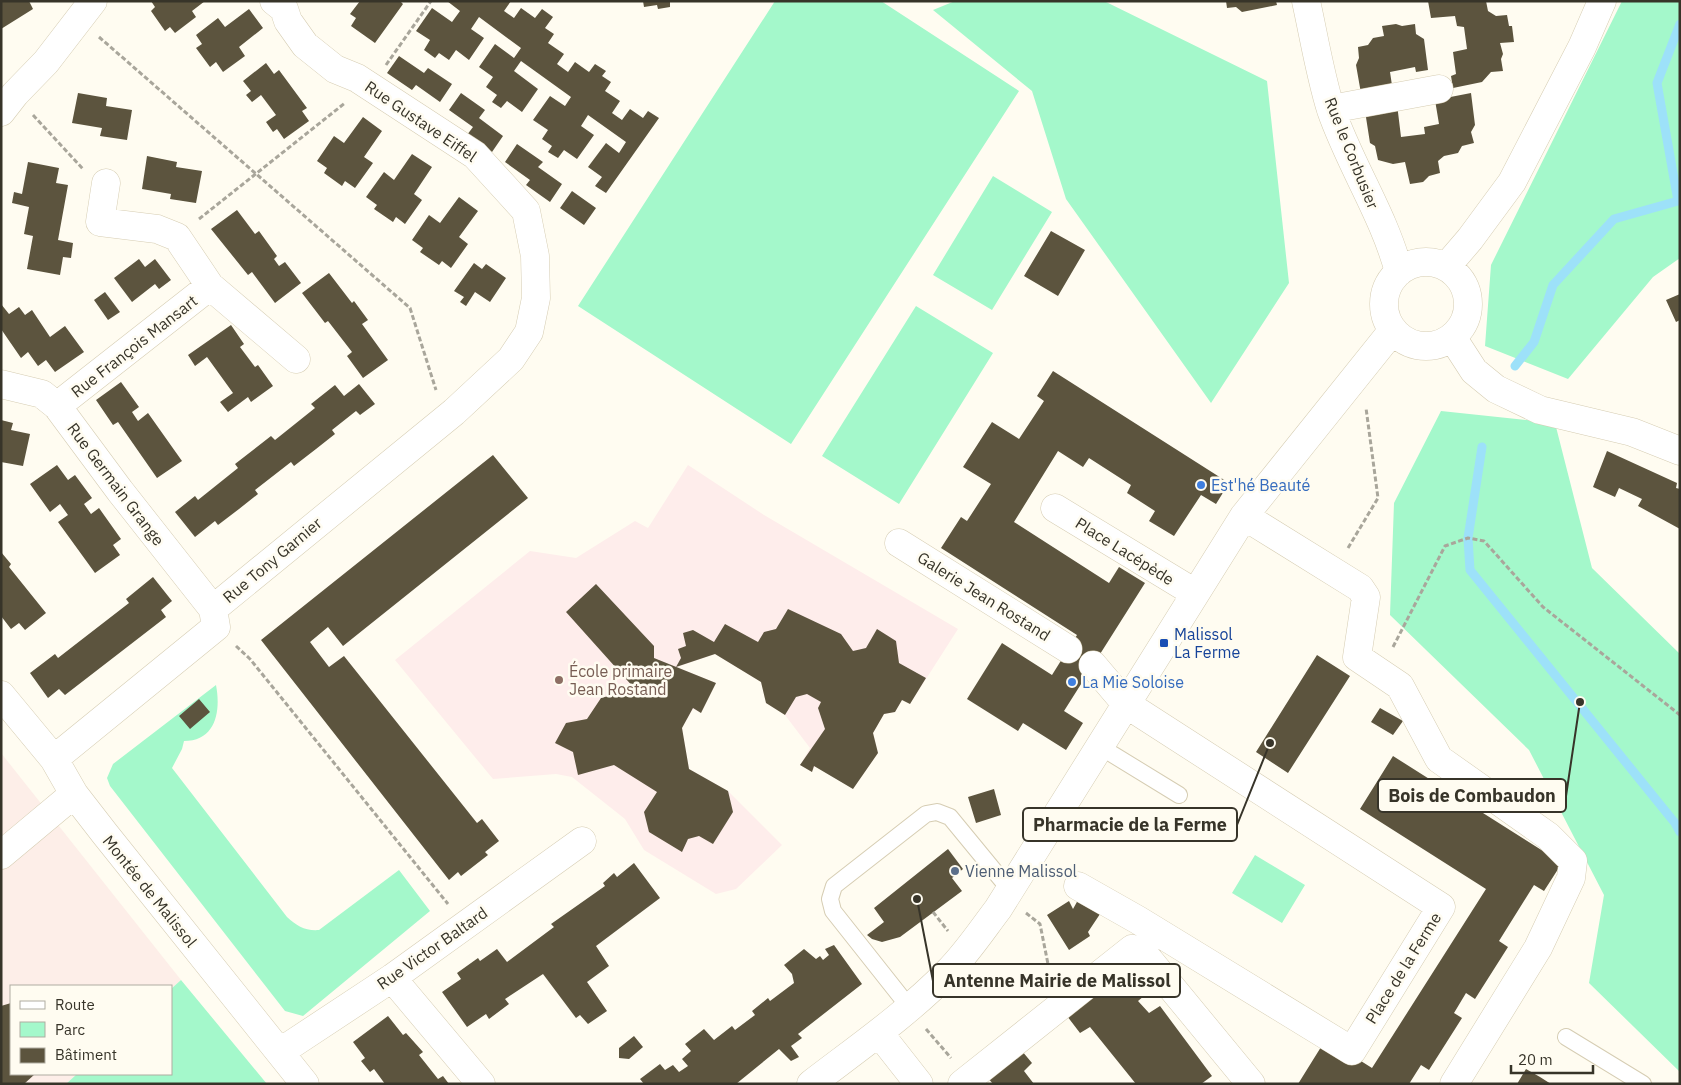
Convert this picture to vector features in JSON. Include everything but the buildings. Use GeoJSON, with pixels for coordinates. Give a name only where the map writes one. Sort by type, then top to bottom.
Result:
{"type":"FeatureCollection","features":[{"type":"Feature","properties":{"kind":"street","name":"Rue le Corbusier"},"geometry":{"type":"LineString","coordinates":[[1306,1],[1331,109],[1359,177],[1393,246],[1399,272]]}},
{"type":"Feature","properties":{"kind":"street"},"geometry":{"type":"LineString","coordinates":[[1446,268],[1470,240],[1512,182],[1582,47],[1602,1]]}},
{"type":"Feature","properties":{"kind":"street","name":"Rue Gustave Eiffel"},"geometry":{"type":"LineString","coordinates":[[282,4],[288,21],[305,45],[335,69],[357,78],[476,155],[526,211],[535,256],[536,298],[529,332],[511,359],[446,418]]}},
{"type":"Feature","properties":{"kind":"street"},"geometry":{"type":"LineString","coordinates":[[8,103],[46,62],[85,11]]}},
{"type":"Feature","properties":{"kind":"street"},"geometry":{"type":"LineString","coordinates":[[1331,109],[1439,89]]}},
{"type":"Feature","properties":{"kind":"street"},"geometry":{"type":"LineString","coordinates":[[106,183],[100,222],[157,229],[177,237]]}},
{"type":"Feature","properties":{"kind":"street","name":"Rue François Mansart"},"geometry":{"type":"LineString","coordinates":[[177,237],[210,286],[296,359]]}},
{"type":"Feature","properties":{"kind":"street"},"geometry":{"type":"LineString","coordinates":[[1418,263],[1428,263],[1446,268],[1459,279],[1467,298],[1463,322],[1452,336],[1442,343],[1428,346],[1414,344],[1402,339],[1393,330],[1385,315],[1385,295],[1392,280],[1399,272],[1418,263]]}},
{"type":"Feature","properties":{"kind":"street","name":"Rue François Mansart"},"geometry":{"type":"LineString","coordinates":[[57,406],[210,286]]}},
{"type":"Feature","properties":{"kind":"street"},"geometry":{"type":"LineString","coordinates":[[811,1084],[879,1033],[917,1018],[948,973],[1004,900],[1244,516],[1393,330]]}},
{"type":"Feature","properties":{"kind":"street"},"geometry":{"type":"LineString","coordinates":[[1452,336],[1474,372],[1496,389],[1540,410],[1632,432],[1680,451]]}},
{"type":"Feature","properties":{"kind":"street","name":"Rue Germain Grange"},"geometry":{"type":"LineString","coordinates":[[1,384],[42,394],[57,406],[214,618]]}},
{"type":"Feature","properties":{"kind":"street","name":"Rue Tony Garnier"},"geometry":{"type":"LineString","coordinates":[[54,759],[446,418]]}},
{"type":"Feature","properties":{"kind":"street","name":"Place Lacépède"},"geometry":{"type":"LineString","coordinates":[[1056,508],[1195,594]]}},
{"type":"Feature","properties":{"kind":"street"},"geometry":{"type":"LineString","coordinates":[[1244,516],[1360,588],[1366,598],[1358,657],[1400,686],[1439,758],[1548,836],[1573,861],[1571,878],[1538,948],[1454,1084]]}},
{"type":"Feature","properties":{"kind":"street","name":"Galerie Jean Rostand"},"geometry":{"type":"LineString","coordinates":[[899,543],[1068,649]]}},
{"type":"Feature","properties":{"kind":"street"},"geometry":{"type":"LineString","coordinates":[[1093,665],[1126,704]]}},
{"type":"Feature","properties":{"kind":"street","name":"Montée de Malissol"},"geometry":{"type":"LineString","coordinates":[[1,695],[54,759],[74,794],[305,1084]]}},
{"type":"Feature","properties":{"kind":"street","name":"Place de la Ferme"},"geometry":{"type":"LineString","coordinates":[[1078,886],[1138,920],[1352,1051],[1442,907],[1126,704]]}},
{"type":"Feature","properties":{"kind":"street"},"geometry":{"type":"LineString","coordinates":[[1,855],[74,794]]}},
{"type":"Feature","properties":{"kind":"street","name":"Rue Victor Baltard"},"geometry":{"type":"LineString","coordinates":[[280,1052],[392,978],[582,841]]}},
{"type":"Feature","properties":{"kind":"street"},"geometry":{"type":"LineString","coordinates":[[966,1081],[1132,949],[1144,954],[1251,1084]]}},
{"type":"Feature","properties":{"kind":"street"},"geometry":{"type":"LineString","coordinates":[[392,978],[481,1084]]}},
{"type":"Feature","properties":{"kind":"street"},"geometry":{"type":"LineString","coordinates":[[879,1033],[916,1079]]}},
{"type":"Feature","properties":{"kind":"lane"},"geometry":{"type":"LineString","coordinates":[[1099,746],[1179,795]]}},
{"type":"Feature","properties":{"kind":"lane"},"geometry":{"type":"LineString","coordinates":[[917,1018],[834,912],[830,899],[834,886],[926,814],[937,812],[950,817],[1004,900]]}},
{"type":"Feature","properties":{"kind":"lane"},"geometry":{"type":"LineString","coordinates":[[1566,1037],[1643,1084]]}},
{"type":"Feature","properties":{"kind":"path"},"geometry":{"type":"LineString","coordinates":[[177,237],[368,85],[384,67],[431,1]]}},
{"type":"Feature","properties":{"kind":"path"},"geometry":{"type":"LineString","coordinates":[[85,11],[256,174],[410,308],[446,418]]}},
{"type":"Feature","properties":{"kind":"path"},"geometry":{"type":"LineString","coordinates":[[8,103],[82,169],[106,183]]}},
{"type":"Feature","properties":{"kind":"path"},"geometry":{"type":"LineString","coordinates":[[1334,572],[1378,498],[1366,408],[1347,387]]}},
{"type":"Feature","properties":{"kind":"path"},"geometry":{"type":"LineString","coordinates":[[1380,672],[1445,546],[1468,538],[1484,541],[1543,607],[1680,714]]}},
{"type":"Feature","properties":{"kind":"path"},"geometry":{"type":"LineString","coordinates":[[214,618],[250,659],[465,925]]}},
{"type":"Feature","properties":{"kind":"path"},"geometry":{"type":"LineString","coordinates":[[1004,900],[1013,922],[1022,910],[1040,924],[1056,1009]]}},
{"type":"Feature","properties":{"kind":"path"},"geometry":{"type":"LineString","coordinates":[[917,1018],[966,1081]]}},
{"type":"Feature","properties":{"kind":"shaded area","name":"École primaire Jean Rostand"},"geometry":{"type":"Polygon","coordinates":[[[688,465],[764,515],[958,629],[910,704],[902,700],[895,712],[884,714],[873,733],[878,753],[853,789],[815,766],[812,772],[800,765],[810,748],[785,715],[766,703],[761,682],[715,654],[677,667],[716,683],[701,713],[693,709],[682,728],[689,769],[728,791],[782,845],[736,889],[716,894],[644,850],[625,819],[572,777],[556,774],[493,779],[395,660],[530,551],[576,558],[635,521],[648,528],[688,465]]]}},
{"type":"Feature","properties":{"kind":"shaded area"},"geometry":{"type":"Polygon","coordinates":[[[1,753],[181,980],[172,988],[172,985],[10,985],[10,1075],[76,1075],[66,1084],[1,1084],[1,753]]]}},
{"type":"Feature","properties":{"kind":"green space"},"geometry":{"type":"Polygon","coordinates":[[[775,1],[881,1],[1019,91],[791,444],[578,306],[775,1]]]}},
{"type":"Feature","properties":{"kind":"green space"},"geometry":{"type":"Polygon","coordinates":[[[955,1],[1104,1],[1267,81],[1289,283],[1211,403],[1066,199],[1032,91],[933,10],[955,1]]]}},
{"type":"Feature","properties":{"kind":"green space"},"geometry":{"type":"Polygon","coordinates":[[[1622,1],[1680,1],[1680,258],[1653,277],[1568,379],[1485,346],[1491,265],[1622,1]]]}},
{"type":"Feature","properties":{"kind":"green space"},"geometry":{"type":"Polygon","coordinates":[[[993,176],[1052,212],[992,310],[933,275],[993,176]]]}},
{"type":"Feature","properties":{"kind":"green space"},"geometry":{"type":"Polygon","coordinates":[[[916,306],[993,353],[899,504],[822,456],[916,306]]]}},
{"type":"Feature","properties":{"kind":"green space"},"geometry":{"type":"Polygon","coordinates":[[[1441,411],[1555,423],[1592,568],[1680,654],[1680,1072],[1589,983],[1604,895],[1529,750],[1390,615],[1394,503],[1441,411]]]}},
{"type":"Feature","properties":{"kind":"green space"},"geometry":{"type":"Polygon","coordinates":[[[216,685],[218,705],[214,723],[203,736],[195,740],[184,741],[172,768],[287,917],[302,927],[310,930],[319,930],[399,870],[430,911],[303,1016],[285,1011],[110,786],[107,778],[113,764],[216,685]]]}},
{"type":"Feature","properties":{"kind":"green space"},"geometry":{"type":"Polygon","coordinates":[[[1255,855],[1305,885],[1282,923],[1232,893],[1255,855]]]}},
{"type":"Feature","properties":{"kind":"green space"},"geometry":{"type":"Polygon","coordinates":[[[181,980],[267,1084],[66,1084],[76,1075],[172,1075],[172,988],[181,980]]]}},
{"type":"Feature","properties":{"kind":"waterway"},"geometry":{"type":"LineString","coordinates":[[1515,366],[1534,342],[1553,285],[1614,219],[1678,201],[1657,83],[1680,24]]}},
{"type":"Feature","properties":{"kind":"waterway"},"geometry":{"type":"LineString","coordinates":[[1482,447],[1468,538],[1470,570],[1675,823],[1680,832]]}},
{"type":"Feature","properties":{"kind":"place","name":"Est'hé Beauté"},"geometry":{"type":"Point","coordinates":[1201,485]}},
{"type":"Feature","properties":{"kind":"place","name":"Malissol La Ferme"},"geometry":{"type":"Point","coordinates":[1164,643]}},
{"type":"Feature","properties":{"kind":"place","name":"École primaire Jean Rostand"},"geometry":{"type":"Point","coordinates":[559,680]}},
{"type":"Feature","properties":{"kind":"place","name":"La Mie Soloise"},"geometry":{"type":"Point","coordinates":[1072,682]}},
{"type":"Feature","properties":{"kind":"place","name":"Bois de Combaudon"},"geometry":{"type":"Point","coordinates":[1580,702]}},
{"type":"Feature","properties":{"kind":"place","name":"Pharmacie de la Ferme"},"geometry":{"type":"Point","coordinates":[1270,743]}},
{"type":"Feature","properties":{"kind":"place","name":"Vienne Malissol"},"geometry":{"type":"Point","coordinates":[955,871]}},
{"type":"Feature","properties":{"kind":"place","name":"Antenne Mairie de Malissol"},"geometry":{"type":"Point","coordinates":[917,899]}}]}
